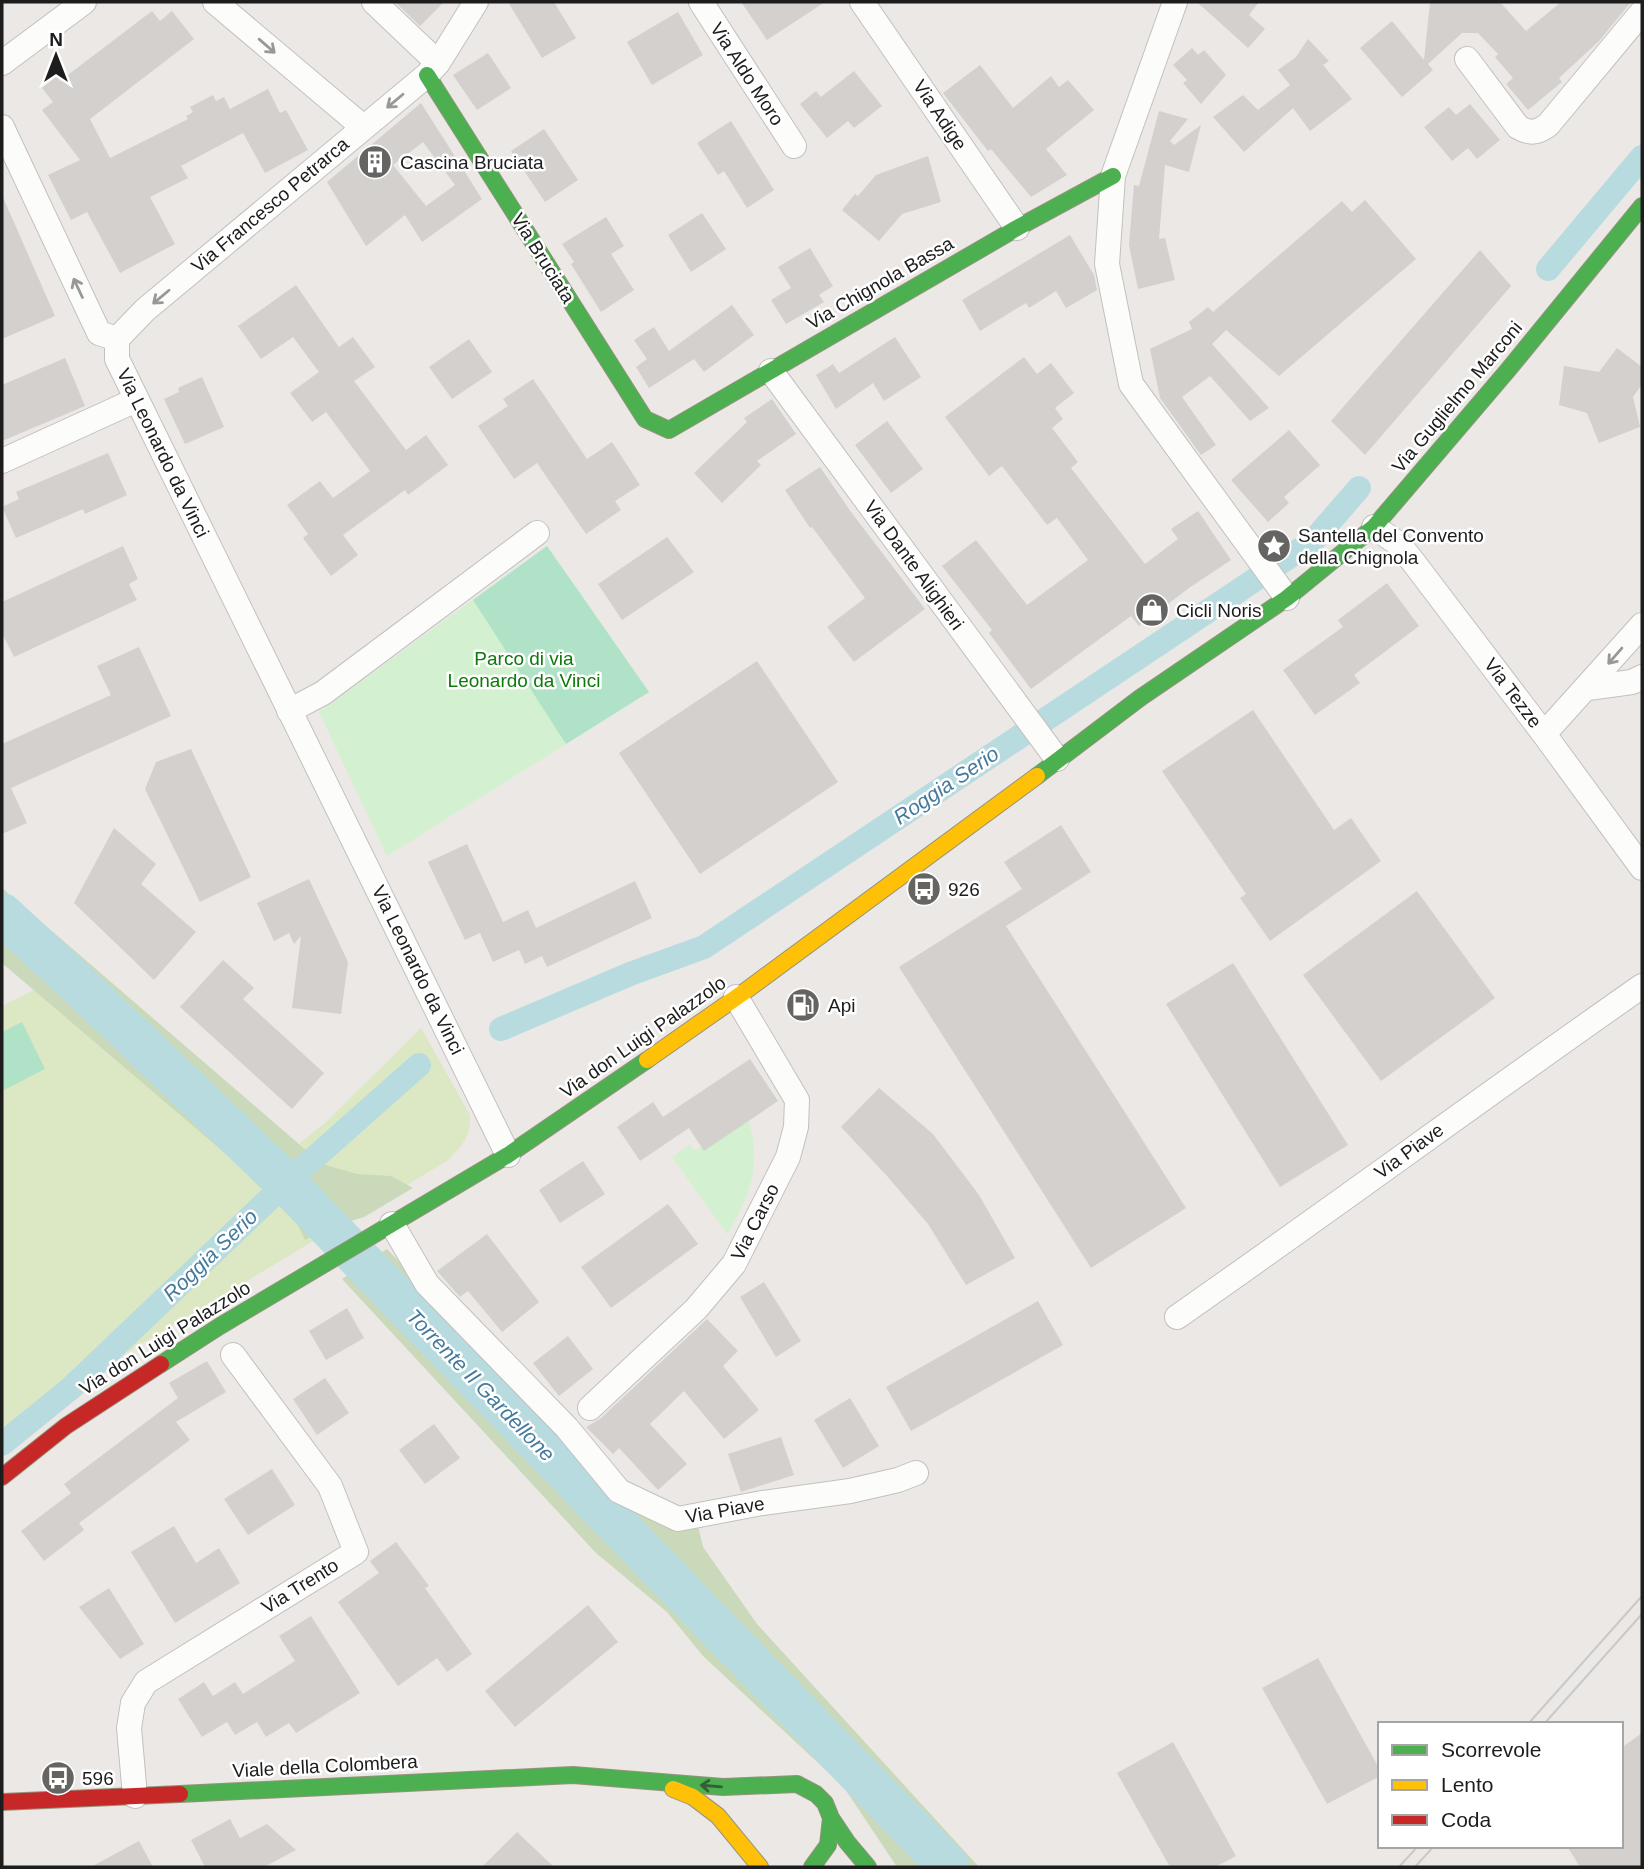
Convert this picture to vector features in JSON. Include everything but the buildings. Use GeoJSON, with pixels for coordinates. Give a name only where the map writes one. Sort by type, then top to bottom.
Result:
{"type":"FeatureCollection","features":[{"type":"Feature","properties":{"kind":"street"},"geometry":{"type":"LineString","coordinates":[[2,63],[84,2]]}},
{"type":"Feature","properties":{"kind":"street"},"geometry":{"type":"LineString","coordinates":[[215,2],[363,127]]}},
{"type":"Feature","properties":{"kind":"street"},"geometry":{"type":"LineString","coordinates":[[374,2],[432,69]]}},
{"type":"Feature","properties":{"kind":"street","name":"Via Francesco Petrarca"},"geometry":{"type":"LineString","coordinates":[[117,339],[145,310],[432,69],[476,2]]}},
{"type":"Feature","properties":{"kind":"street","name":"Via Aldo Moro"},"geometry":{"type":"LineString","coordinates":[[701,2],[794,146]]}},
{"type":"Feature","properties":{"kind":"street","name":"Via Adige"},"geometry":{"type":"LineString","coordinates":[[862,2],[1017,228]]}},
{"type":"Feature","properties":{"kind":"street"},"geometry":{"type":"LineString","coordinates":[[1175,2],[1113,176],[1107,264],[1131,384],[1287,598]]}},
{"type":"Feature","properties":{"kind":"street"},"geometry":{"type":"LineString","coordinates":[[1467,59],[1518,127],[1528,132],[1540,131],[1548,125],[1642,12]]}},
{"type":"Feature","properties":{"kind":"street","name":"Via Bruciata"},"geometry":{"type":"LineString","coordinates":[[432,69],[645,419],[669,430]]}},
{"type":"Feature","properties":{"kind":"street"},"geometry":{"type":"LineString","coordinates":[[2,127],[99,332],[117,339]]}},
{"type":"Feature","properties":{"kind":"street","name":"Via Chignola Bassa"},"geometry":{"type":"LineString","coordinates":[[669,430],[1017,228],[1113,176]]}},
{"type":"Feature","properties":{"kind":"street","name":"Via Guglielmo Marconi"},"geometry":{"type":"LineString","coordinates":[[1287,598],[1374,527],[1508,370],[1642,206]]}},
{"type":"Feature","properties":{"kind":"street","name":"Via Leonardo da Vinci"},"geometry":{"type":"LineString","coordinates":[[117,339],[117,359],[136,400],[508,1155]]}},
{"type":"Feature","properties":{"kind":"street","name":"Via Dante Alighieri"},"geometry":{"type":"LineString","coordinates":[[771,371],[1057,759]]}},
{"type":"Feature","properties":{"kind":"street"},"geometry":{"type":"LineString","coordinates":[[2,461],[136,400]]}},
{"type":"Feature","properties":{"kind":"street","name":"Via Tezze"},"geometry":{"type":"LineString","coordinates":[[1374,527],[1399,544],[1414,563],[1642,868]]}},
{"type":"Feature","properties":{"kind":"street"},"geometry":{"type":"LineString","coordinates":[[289,711],[323,693],[537,533]]}},
{"type":"Feature","properties":{"kind":"street","name":"Via don Luigi Palazzolo"},"geometry":{"type":"LineString","coordinates":[[2,1477],[66,1426],[216,1328],[508,1155],[736,997],[987,814],[1140,698],[1287,598]]}},
{"type":"Feature","properties":{"kind":"street"},"geometry":{"type":"LineString","coordinates":[[1544,734],[1642,625]]}},
{"type":"Feature","properties":{"kind":"street"},"geometry":{"type":"LineString","coordinates":[[1588,688],[1632,682],[1642,677]]}},
{"type":"Feature","properties":{"kind":"street","name":"Via Piave"},"geometry":{"type":"LineString","coordinates":[[1177,1317],[1486,1094],[1642,986]]}},
{"type":"Feature","properties":{"kind":"street","name":"Via Carso"},"geometry":{"type":"LineString","coordinates":[[590,1408],[696,1308],[734,1264],[788,1157],[796,1127],[797,1100],[736,997]]}},
{"type":"Feature","properties":{"kind":"street","name":"Via Piave"},"geometry":{"type":"LineString","coordinates":[[381,1230],[427,1284],[567,1428],[620,1491],[678,1519],[762,1503],[850,1491],[916,1473]]}},
{"type":"Feature","properties":{"kind":"street","name":"Via Trento"},"geometry":{"type":"LineString","coordinates":[[135,1796],[129,1728],[133,1703],[146,1682],[356,1552],[330,1486],[233,1355]]}},
{"type":"Feature","properties":{"kind":"street","name":"Viale della Colombera"},"geometry":{"type":"LineString","coordinates":[[2,1802],[573,1775],[723,1787],[797,1784],[816,1794],[825,1803],[831,1818],[847,1842],[868,1867]]}},
{"type":"Feature","properties":{"kind":"street","name":"Viale della Colombera"},"geometry":{"type":"LineString","coordinates":[[649,1782],[690,1795],[724,1821],[741,1842],[749,1858],[759,1867]]}},
{"type":"Feature","properties":{"kind":"street"},"geometry":{"type":"LineString","coordinates":[[741,1842],[742,1813],[758,1791],[773,1784]]}},
{"type":"Feature","properties":{"kind":"street"},"geometry":{"type":"LineString","coordinates":[[814,1867],[829,1846],[831,1818]]}},
{"type":"Feature","properties":{"kind":"green space","name":"Parco di via Leonardo da Vinci"},"geometry":{"type":"Polygon","coordinates":[[[547,546],[649,692],[387,856],[319,712],[547,546]]]}},
{"type":"Feature","properties":{"kind":"green space"},"geometry":{"type":"Polygon","coordinates":[[[547,546],[649,692],[566,744],[473,600],[547,546]]]}},
{"type":"Feature","properties":{"kind":"green space"},"geometry":{"type":"Polygon","coordinates":[[[2,888],[322,1164],[357,1174],[391,1176],[413,1188],[364,1217],[305,1240],[297,1223],[233,1160],[2,963],[2,888]]]}},
{"type":"Feature","properties":{"kind":"green space"},"geometry":{"type":"Polygon","coordinates":[[[56,979],[279,1160],[326,1122],[421,1028],[470,1115],[470,1123],[464,1141],[447,1161],[125,1354],[2,1452],[2,1006],[56,979]]]}},
{"type":"Feature","properties":{"kind":"green space"},"geometry":{"type":"Polygon","coordinates":[[[22,1022],[45,1069],[2,1091],[2,1032],[22,1022]]]}},
{"type":"Feature","properties":{"kind":"green space"},"geometry":{"type":"Polygon","coordinates":[[[747,1116],[754,1148],[752,1178],[743,1206],[727,1234],[672,1157],[690,1144],[694,1151],[747,1116]]]}},
{"type":"Feature","properties":{"kind":"green space"},"geometry":{"type":"Polygon","coordinates":[[[387,1249],[630,1502],[698,1526],[703,1547],[757,1624],[979,1867],[897,1867],[843,1786],[703,1656],[667,1612],[596,1553],[342,1279],[387,1249]]]}},
{"type":"Feature","properties":{"kind":"waterway"},"geometry":{"type":"LineString","coordinates":[[1548,269],[1642,157]]}},
{"type":"Feature","properties":{"kind":"waterway","name":"Roggia Serio"},"geometry":{"type":"LineString","coordinates":[[501,1029],[630,974],[704,947],[1313,541],[1359,488]]}},
{"type":"Feature","properties":{"kind":"waterway","name":"Torrente Il Gardellone"},"geometry":{"type":"LineString","coordinates":[[2,914],[286,1183],[949,1867]]}},
{"type":"Feature","properties":{"kind":"waterway","name":"Roggia Serio"},"geometry":{"type":"LineString","coordinates":[[2,1444],[71,1388],[286,1183],[419,1065]]}},
{"type":"Feature","properties":{"kind":"tram line"},"geometry":{"type":"LineString","coordinates":[[1530,1722],[1642,1596]]}},
{"type":"Feature","properties":{"kind":"tram line"},"geometry":{"type":"LineString","coordinates":[[1546,1722],[1642,1614]]}},
{"type":"Feature","properties":{"kind":"tram line"},"geometry":{"type":"LineString","coordinates":[[1399,1867],[1416,1848]]}},
{"type":"Feature","properties":{"kind":"tram line"},"geometry":{"type":"LineString","coordinates":[[1415,1867],[1432,1848]]}},
{"type":"Feature","properties":{"kind":"traffic: fast"},"geometry":{"type":"LineString","coordinates":[[427,75],[645,419],[669,430],[1017,228],[1113,176]]}},
{"type":"Feature","properties":{"kind":"traffic: fast"},"geometry":{"type":"LineString","coordinates":[[1037,776],[1140,698],[1287,598],[1374,527],[1508,370],[1642,206]]}},
{"type":"Feature","properties":{"kind":"traffic: fast"},"geometry":{"type":"LineString","coordinates":[[161,1364],[220,1326],[508,1155],[647,1060]]}},
{"type":"Feature","properties":{"kind":"traffic: fast"},"geometry":{"type":"LineString","coordinates":[[180,1794],[573,1775],[723,1787],[797,1784],[816,1794],[825,1803],[831,1818],[847,1842],[868,1867]]}},
{"type":"Feature","properties":{"kind":"traffic: fast"},"geometry":{"type":"LineString","coordinates":[[812,1867],[828,1845],[831,1818]]}},
{"type":"Feature","properties":{"kind":"traffic: slow"},"geometry":{"type":"LineString","coordinates":[[647,1060],[744,992],[1037,776]]}},
{"type":"Feature","properties":{"kind":"traffic: slow"},"geometry":{"type":"LineString","coordinates":[[673,1789],[693,1797],[718,1816],[760,1867]]}},
{"type":"Feature","properties":{"kind":"traffic: jam"},"geometry":{"type":"LineString","coordinates":[[2,1477],[66,1426],[161,1364]]}},
{"type":"Feature","properties":{"kind":"traffic: jam"},"geometry":{"type":"LineString","coordinates":[[2,1802],[180,1794]]}},
{"type":"Feature","properties":{"kind":"place","name":"Cascina Bruciata"},"geometry":{"type":"Point","coordinates":[375,162]}},
{"type":"Feature","properties":{"kind":"place","name":"Santella del Convento della Chignola"},"geometry":{"type":"Point","coordinates":[1274,546]}},
{"type":"Feature","properties":{"kind":"place","name":"Cicli Noris"},"geometry":{"type":"Point","coordinates":[1152,610]}},
{"type":"Feature","properties":{"kind":"place","name":"926"},"geometry":{"type":"Point","coordinates":[924,889]}},
{"type":"Feature","properties":{"kind":"place","name":"Api"},"geometry":{"type":"Point","coordinates":[803,1005]}},
{"type":"Feature","properties":{"kind":"place","name":"596"},"geometry":{"type":"Point","coordinates":[58,1778]}}]}
